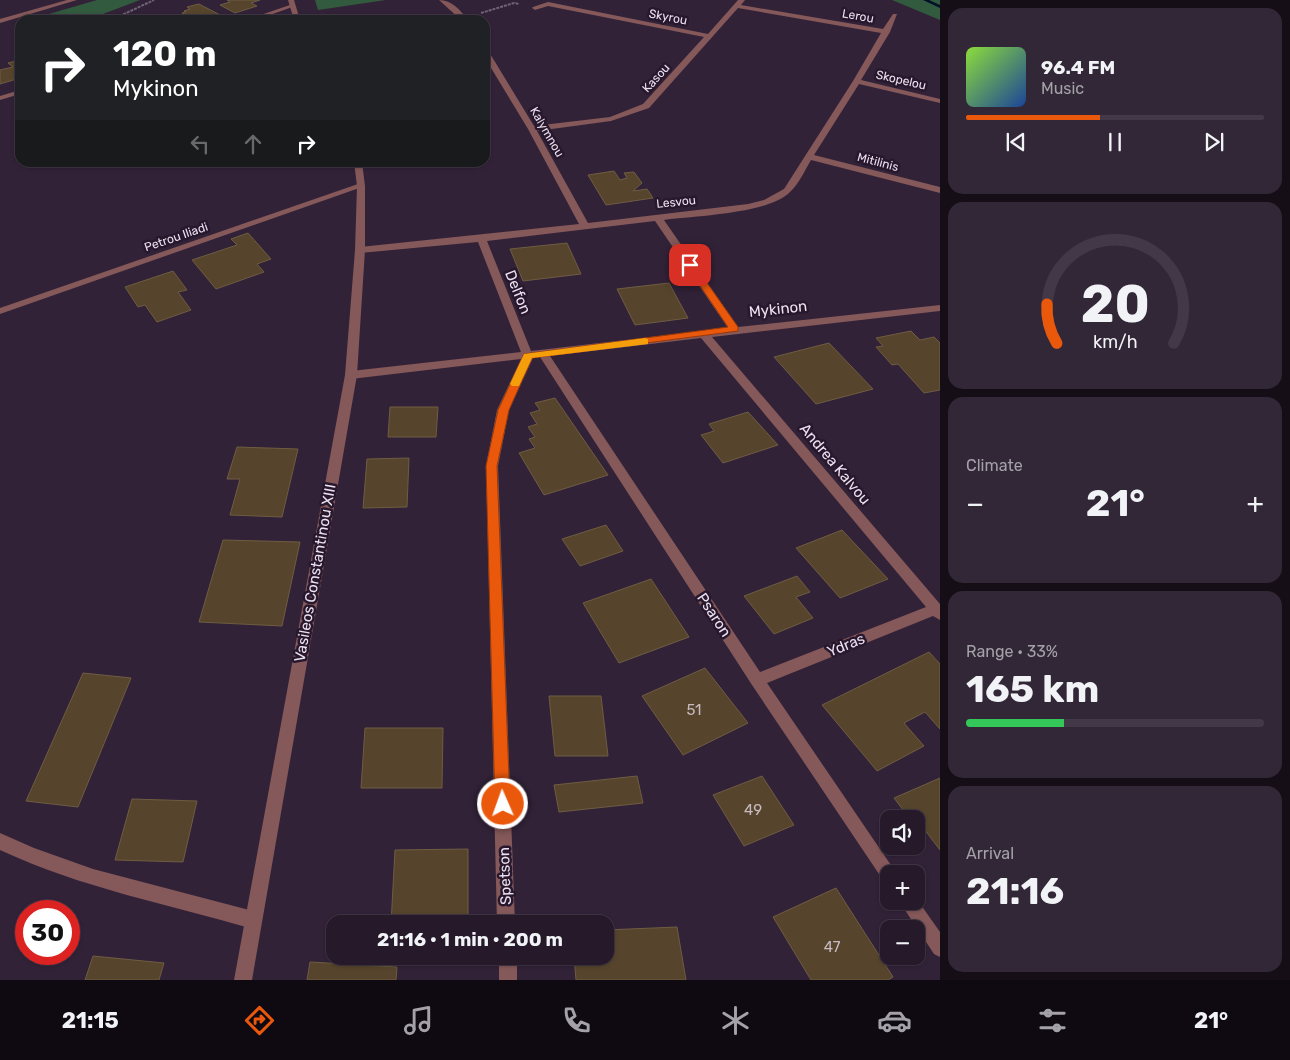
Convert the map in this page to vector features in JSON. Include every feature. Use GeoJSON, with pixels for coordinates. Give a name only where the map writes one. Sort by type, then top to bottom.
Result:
{"type":"FeatureCollection","features":[{"type":"Feature","properties":{"kind":"street"},"geometry":{"type":"LineString","coordinates":[[24,15],[74,0]]}},
{"type":"Feature","properties":{"kind":"street"},"geometry":{"type":"LineString","coordinates":[[442,0],[460,15]]}},
{"type":"Feature","properties":{"kind":"street"},"geometry":{"type":"LineString","coordinates":[[261,15],[291,3],[295,15]]}},
{"type":"Feature","properties":{"kind":"street","name":"Lerou"},"geometry":{"type":"LineString","coordinates":[[740,3],[886,32]]}},
{"type":"Feature","properties":{"kind":"street","name":"Kasou"},"geometry":{"type":"LineString","coordinates":[[532,129],[611,119],[646,106],[740,3]]}},
{"type":"Feature","properties":{"kind":"street","name":"Skyrou"},"geometry":{"type":"LineString","coordinates":[[535,8],[548,4],[709,36]]}},
{"type":"Feature","properties":{"kind":"street","name":"Lesvou"},"geometry":{"type":"LineString","coordinates":[[360,250],[480,239],[584,225],[748,207],[767,202],[786,191],[810,157],[895,15]]}},
{"type":"Feature","properties":{"kind":"street"},"geometry":{"type":"LineString","coordinates":[[0,21],[14,18]]}},
{"type":"Feature","properties":{"kind":"street","name":"Kalymnou"},"geometry":{"type":"LineString","coordinates":[[490,60],[532,129],[584,225]]}},
{"type":"Feature","properties":{"kind":"street","name":"Skopelou"},"geometry":{"type":"LineString","coordinates":[[857,81],[940,100]]}},
{"type":"Feature","properties":{"kind":"street"},"geometry":{"type":"LineString","coordinates":[[0,98],[15,94]]}},
{"type":"Feature","properties":{"kind":"street","name":"Mitilinis"},"geometry":{"type":"LineString","coordinates":[[810,157],[940,190]]}},
{"type":"Feature","properties":{"kind":"street","name":"Vasileos Constantinou XIII"},"geometry":{"type":"LineString","coordinates":[[243,980],[351,375],[360,250],[361,186],[359,167]]}},
{"type":"Feature","properties":{"kind":"street","name":"Petrou Iliadi"},"geometry":{"type":"LineString","coordinates":[[0,311],[361,186]]}},
{"type":"Feature","properties":{"kind":"street"},"geometry":{"type":"LineString","coordinates":[[657,217],[734,329]]}},
{"type":"Feature","properties":{"kind":"street","name":"Delfon"},"geometry":{"type":"LineString","coordinates":[[480,239],[528,356]]}},
{"type":"Feature","properties":{"kind":"street","name":"Mykinon"},"geometry":{"type":"LineString","coordinates":[[351,375],[528,356],[734,329],[940,308]]}},
{"type":"Feature","properties":{"kind":"street","name":"Andrea Kalvou"},"geometry":{"type":"LineString","coordinates":[[704,334],[938,612]]}},
{"type":"Feature","properties":{"kind":"street","name":"Psaron"},"geometry":{"type":"LineString","coordinates":[[542,354],[757,680],[883,865]]}},
{"type":"Feature","properties":{"kind":"street","name":"Spetson"},"geometry":{"type":"LineString","coordinates":[[506,915],[492,466],[503,410],[528,356]]}},
{"type":"Feature","properties":{"kind":"street","name":"Ydras"},"geometry":{"type":"LineString","coordinates":[[757,680],[938,612]]}},
{"type":"Feature","properties":{"kind":"street"},"geometry":{"type":"LineString","coordinates":[[0,842],[34,859],[138,890],[209,906],[253,920]]}},
{"type":"Feature","properties":{"kind":"street"},"geometry":{"type":"LineString","coordinates":[[914,910],[940,948]]}},
{"type":"Feature","properties":{"kind":"street"},"geometry":{"type":"LineString","coordinates":[[508,965],[508,980]]}},
{"type":"Feature","properties":{"kind":"path"},"geometry":{"type":"LineString","coordinates":[[122,15],[154,0]]}},
{"type":"Feature","properties":{"kind":"path"},"geometry":{"type":"LineString","coordinates":[[477,15],[514,3],[535,8]]}},
{"type":"Feature","properties":{"kind":"green space"},"geometry":{"type":"Polygon","coordinates":[[[97,0],[140,0],[100,15],[47,15],[97,0]]]}},
{"type":"Feature","properties":{"kind":"green space"},"geometry":{"type":"Polygon","coordinates":[[[315,0],[386,0],[318,10],[315,0]]]}},
{"type":"Feature","properties":{"kind":"green space"},"geometry":{"type":"Polygon","coordinates":[[[892,0],[940,0],[940,20],[892,0]]]}},
{"type":"Feature","properties":{"kind":"building"},"geometry":{"type":"Polygon","coordinates":[[[227,0],[260,0],[251,3],[257,6],[235,13],[220,5],[230,2],[227,0]]]}},
{"type":"Feature","properties":{"kind":"building"},"geometry":{"type":"Polygon","coordinates":[[[199,4],[220,15],[182,15],[184,14],[182,13],[186,12],[184,11],[190,9],[187,7],[199,4]]]}},
{"type":"Feature","properties":{"kind":"building"},"geometry":{"type":"Polygon","coordinates":[[[15,61],[15,80],[0,84],[0,70],[13,67],[8,63],[15,61]]]}},
{"type":"Feature","properties":{"kind":"building"},"geometry":{"type":"Polygon","coordinates":[[[614,171],[620,180],[627,178],[624,173],[634,172],[642,183],[633,191],[647,189],[653,198],[606,205],[588,175],[614,171]]]}},
{"type":"Feature","properties":{"kind":"building"},"geometry":{"type":"Polygon","coordinates":[[[248,233],[271,259],[257,264],[264,272],[216,289],[192,260],[237,245],[231,239],[248,233]]]}},
{"type":"Feature","properties":{"kind":"building"},"geometry":{"type":"Polygon","coordinates":[[[567,243],[581,274],[523,281],[510,249],[567,243]]]}},
{"type":"Feature","properties":{"kind":"building"},"geometry":{"type":"Polygon","coordinates":[[[173,271],[187,290],[178,292],[191,310],[157,322],[145,305],[138,307],[125,287],[173,271]]]}},
{"type":"Feature","properties":{"kind":"building"},"geometry":{"type":"Polygon","coordinates":[[[669,283],[688,318],[635,325],[617,289],[669,283]]]}},
{"type":"Feature","properties":{"kind":"building"},"geometry":{"type":"Polygon","coordinates":[[[911,331],[920,340],[934,337],[940,343],[940,390],[924,393],[898,364],[892,365],[876,347],[883,346],[876,338],[911,331]]]}},
{"type":"Feature","properties":{"kind":"building"},"geometry":{"type":"Polygon","coordinates":[[[829,343],[873,389],[816,404],[774,357],[829,343]]]}},
{"type":"Feature","properties":{"kind":"building"},"geometry":{"type":"Polygon","coordinates":[[[555,398],[608,475],[544,495],[519,453],[535,448],[529,439],[535,437],[528,427],[537,424],[530,413],[540,410],[535,403],[555,398]]]}},
{"type":"Feature","properties":{"kind":"building"},"geometry":{"type":"Polygon","coordinates":[[[390,407],[438,407],[436,437],[388,437],[390,407]]]}},
{"type":"Feature","properties":{"kind":"building"},"geometry":{"type":"Polygon","coordinates":[[[748,412],[778,445],[723,463],[701,435],[714,431],[709,424],[748,412]]]}},
{"type":"Feature","properties":{"kind":"building"},"geometry":{"type":"Polygon","coordinates":[[[237,447],[298,449],[282,517],[230,515],[240,479],[227,479],[237,447]]]}},
{"type":"Feature","properties":{"kind":"building"},"geometry":{"type":"Polygon","coordinates":[[[409,458],[407,507],[363,508],[367,459],[409,458]]]}},
{"type":"Feature","properties":{"kind":"building"},"geometry":{"type":"Polygon","coordinates":[[[606,525],[623,551],[580,566],[562,539],[606,525]]]}},
{"type":"Feature","properties":{"kind":"building"},"geometry":{"type":"Polygon","coordinates":[[[842,530],[888,579],[840,598],[796,548],[842,530]]]}},
{"type":"Feature","properties":{"kind":"building"},"geometry":{"type":"Polygon","coordinates":[[[223,540],[300,542],[282,626],[199,622],[223,540]]]}},
{"type":"Feature","properties":{"kind":"building"},"geometry":{"type":"Polygon","coordinates":[[[797,576],[810,592],[796,597],[813,618],[774,634],[744,596],[797,576]]]}},
{"type":"Feature","properties":{"kind":"building"},"geometry":{"type":"Polygon","coordinates":[[[651,579],[689,637],[619,663],[583,603],[651,579]]]}},
{"type":"Feature","properties":{"kind":"building"},"geometry":{"type":"Polygon","coordinates":[[[929,652],[940,664],[940,729],[925,712],[904,723],[924,746],[877,771],[822,705],[929,652]]]}},
{"type":"Feature","properties":{"kind":"building"},"geometry":{"type":"Polygon","coordinates":[[[705,668],[748,723],[683,755],[642,696],[705,668]]]}},
{"type":"Feature","properties":{"kind":"building"},"geometry":{"type":"Polygon","coordinates":[[[83,673],[131,678],[78,807],[26,801],[83,673]]]}},
{"type":"Feature","properties":{"kind":"building"},"geometry":{"type":"Polygon","coordinates":[[[549,696],[601,696],[608,756],[555,756],[549,696]]]}},
{"type":"Feature","properties":{"kind":"building"},"geometry":{"type":"Polygon","coordinates":[[[365,728],[443,728],[442,788],[361,788],[365,728]]]}},
{"type":"Feature","properties":{"kind":"building"},"geometry":{"type":"Polygon","coordinates":[[[637,776],[643,803],[559,812],[554,785],[637,776]]]}},
{"type":"Feature","properties":{"kind":"building"},"geometry":{"type":"Polygon","coordinates":[[[762,776],[794,825],[744,846],[713,795],[762,776]]]}},
{"type":"Feature","properties":{"kind":"building"},"geometry":{"type":"Polygon","coordinates":[[[940,778],[940,850],[925,830],[925,810],[903,810],[894,798],[940,778]]]}},
{"type":"Feature","properties":{"kind":"building"},"geometry":{"type":"Polygon","coordinates":[[[132,799],[197,801],[183,862],[115,860],[132,799]]]}},
{"type":"Feature","properties":{"kind":"building"},"geometry":{"type":"Polygon","coordinates":[[[468,849],[468,915],[391,915],[395,850],[468,849]]]}},
{"type":"Feature","properties":{"kind":"building"},"geometry":{"type":"Polygon","coordinates":[[[836,888],[880,957],[880,965],[885,965],[893,977],[888,980],[811,980],[773,917],[836,888]]]}},
{"type":"Feature","properties":{"kind":"building"},"geometry":{"type":"Polygon","coordinates":[[[677,927],[686,980],[576,980],[575,965],[614,965],[614,930],[677,927]]]}},
{"type":"Feature","properties":{"kind":"building"},"geometry":{"type":"Polygon","coordinates":[[[93,956],[164,963],[159,980],[85,980],[93,956]]]}},
{"type":"Feature","properties":{"kind":"building"},"geometry":{"type":"Polygon","coordinates":[[[310,962],[326,963],[326,965],[397,967],[396,980],[307,980],[310,962]]]}},
{"type":"Feature","properties":{"kind":"waterway"},"geometry":{"type":"LineString","coordinates":[[925,0],[940,7]]}},
{"type":"Feature","properties":{"kind":"slow traffic"},"geometry":{"type":"LineString","coordinates":[[515,384],[528,356],[645,341]]}},
{"type":"Feature","properties":{"kind":"route"},"geometry":{"type":"LineString","coordinates":[[503,804],[492,466],[496,437],[503,410],[528,356],[734,329],[690,265]]}}]}
